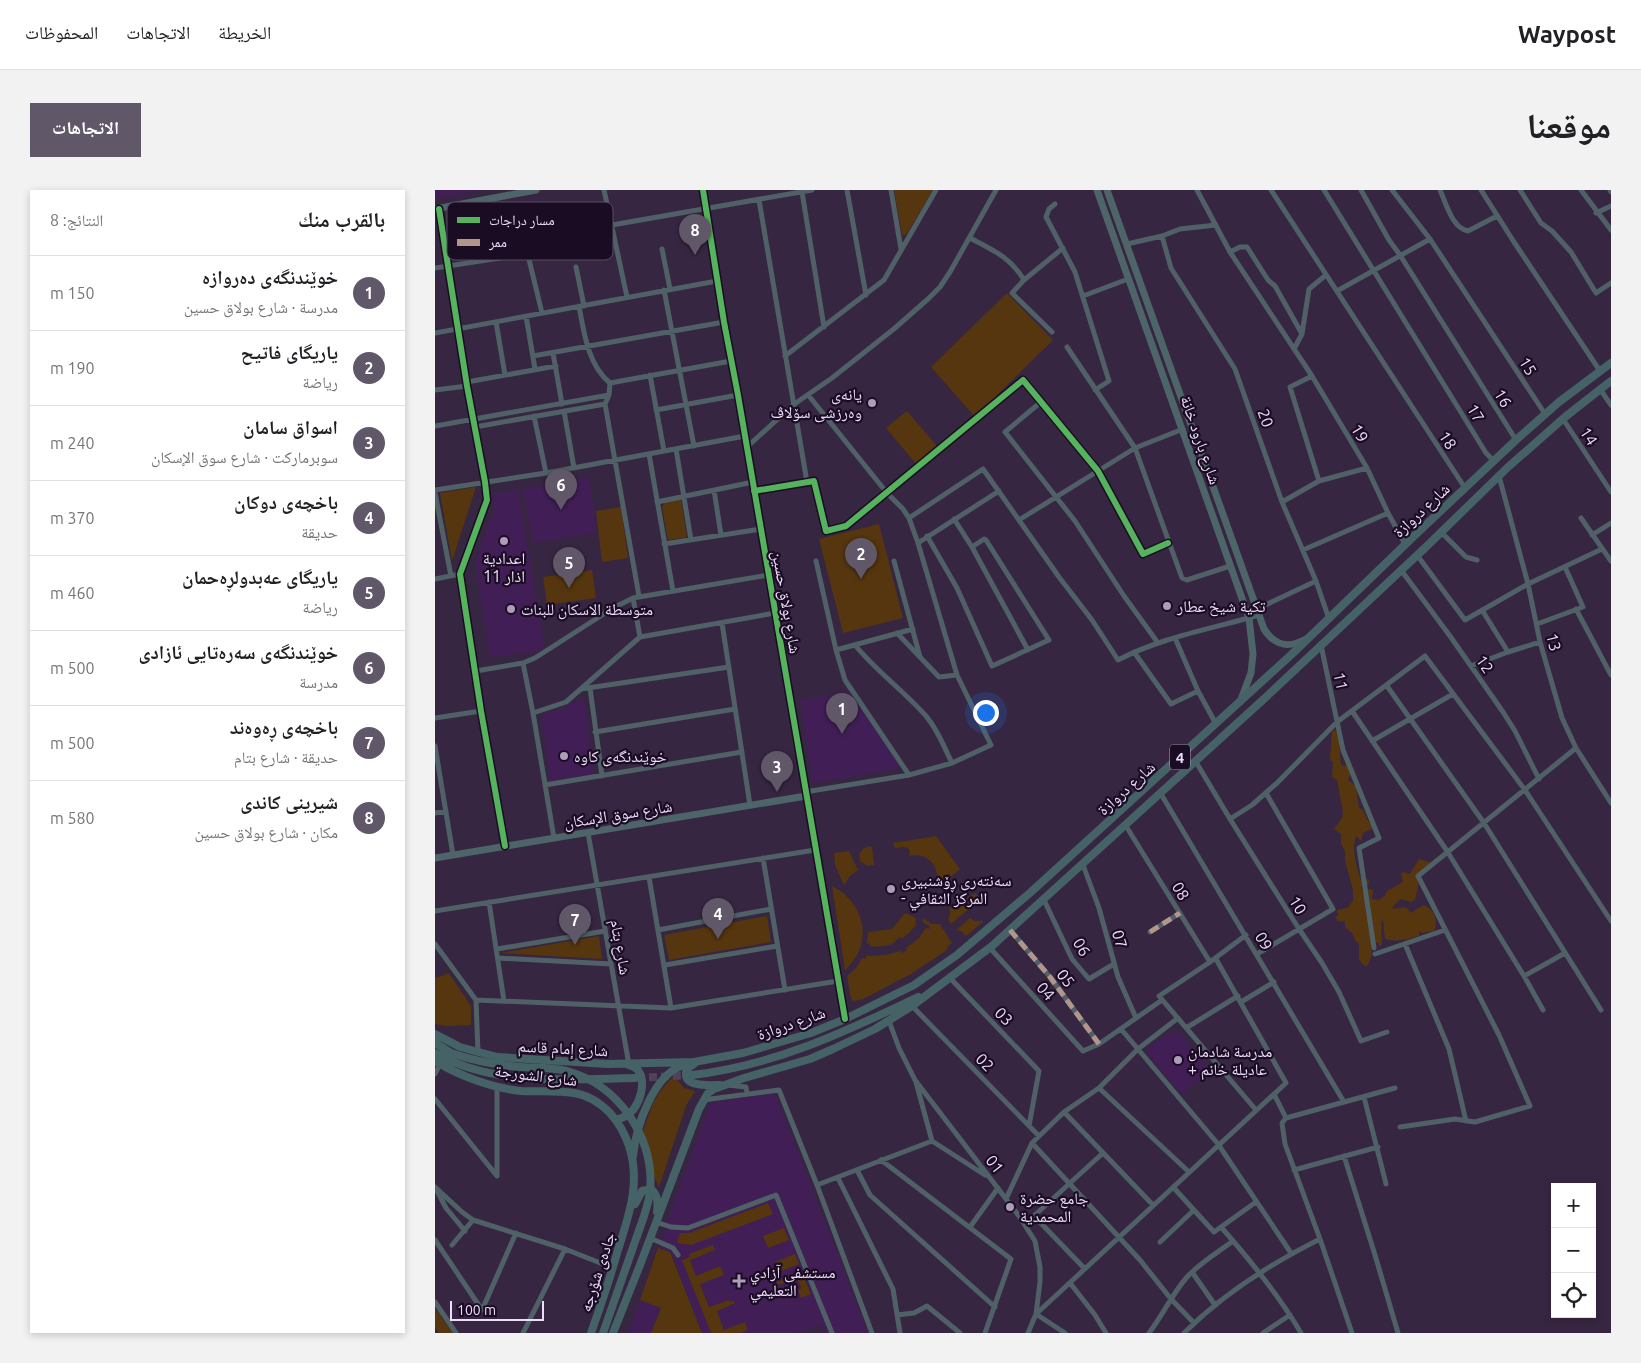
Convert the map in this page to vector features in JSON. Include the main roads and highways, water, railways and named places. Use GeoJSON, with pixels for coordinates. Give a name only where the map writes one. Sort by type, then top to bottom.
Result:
{"type":"FeatureCollection","features":[{"type":"Feature","properties":{"kind":"main road","name":"شارع دروازة"},"geometry":{"type":"LineString","coordinates":[[694,1062],[743,1053],[789,1041],[845,1019],[914,985],[957,955],[1018,904],[1160,776],[1311,636],[1405,544],[1516,440],[1545,414],[1611,363]]}},
{"type":"Feature","properties":{"kind":"main road","name":"شارع دروازة"},"geometry":{"type":"LineString","coordinates":[[930,991],[990,948],[1044,900],[1196,762],[1499,476],[1563,419],[1611,381]]}},
{"type":"Feature","properties":{"kind":"main road"},"geometry":{"type":"LineString","coordinates":[[1160,776],[1170,786]]}},
{"type":"Feature","properties":{"kind":"main road"},"geometry":{"type":"LineString","coordinates":[[613,1333],[706,1097],[714,1089],[833,1050],[889,1021],[930,991]]}},
{"type":"Feature","properties":{"kind":"main road"},"geometry":{"type":"LineString","coordinates":[[692,1075],[743,1066],[791,1053],[838,1034],[930,991]]}},
{"type":"Feature","properties":{"kind":"main road","name":"شارع إمام قاسم"},"geometry":{"type":"LineString","coordinates":[[435,1034],[453,1044],[478,1053],[497,1057],[629,1064],[694,1062]]}},
{"type":"Feature","properties":{"kind":"main road"},"geometry":{"type":"LineString","coordinates":[[435,1043],[451,1053],[472,1059],[497,1064],[567,1071],[594,1083],[615,1099],[637,1127],[649,1162],[650,1193],[603,1333]]}},
{"type":"Feature","properties":{"kind":"main road"},"geometry":{"type":"LineString","coordinates":[[435,1053],[465,1066],[508,1076],[553,1079],[635,1078]]}},
{"type":"Feature","properties":{"kind":"main road"},"geometry":{"type":"LineString","coordinates":[[708,1060],[689,1067],[686,1073],[688,1079],[700,1085],[728,1085]]}},
{"type":"Feature","properties":{"kind":"main road"},"geometry":{"type":"LineString","coordinates":[[633,1162],[637,1132],[645,1110],[656,1090],[673,1070],[694,1062]]}},
{"type":"Feature","properties":{"kind":"main road","name":"شارع الشورجة"},"geometry":{"type":"LineString","coordinates":[[437,1063],[475,1080],[497,1087],[519,1091],[555,1091],[579,1094],[593,1100],[615,1120],[626,1138],[633,1162],[634,1189],[628,1219]]}},
{"type":"Feature","properties":{"kind":"main road"},"geometry":{"type":"LineString","coordinates":[[615,1120],[626,1116],[637,1104],[641,1084],[640,1074],[629,1064]]}},
{"type":"Feature","properties":{"kind":"main road"},"geometry":{"type":"LineString","coordinates":[[628,1219],[640,1194],[649,1189],[653,1191],[657,1199],[655,1223]]}},
{"type":"Feature","properties":{"kind":"main road","name":"جادەی شۆرجە"},"geometry":{"type":"LineString","coordinates":[[591,1333],[628,1219]]}},
{"type":"Feature","properties":{"kind":"tunnel"},"geometry":{"type":"LineString","coordinates":[[637,1078],[692,1075]]}},
{"type":"Feature","properties":{"kind":"place","name":"شیرینی کاندی"},"geometry":{"type":"Point","coordinates":[695,255]}},
{"type":"Feature","properties":{"kind":"place","name":"یانەی وەرزشی سۆلاڤ"},"geometry":{"type":"Point","coordinates":[872,403]}},
{"type":"Feature","properties":{"kind":"place","name":"خوێندنگەی سەرەتایی ئازادی"},"geometry":{"type":"Point","coordinates":[561,510]}},
{"type":"Feature","properties":{"kind":"place","name":"اعدادية 11 اذار"},"geometry":{"type":"Point","coordinates":[504,541]}},
{"type":"Feature","properties":{"kind":"place","name":"یاریگای فاتیح"},"geometry":{"type":"Point","coordinates":[861,579]}},
{"type":"Feature","properties":{"kind":"place","name":"یاریگای عەبدولڕەحمان"},"geometry":{"type":"Point","coordinates":[569,588]}},
{"type":"Feature","properties":{"kind":"place","name":"تكية شيخ عطار"},"geometry":{"type":"Point","coordinates":[1167,606]}},
{"type":"Feature","properties":{"kind":"place","name":"متوسطة الاسكان للبنات"},"geometry":{"type":"Point","coordinates":[511,609]}},
{"type":"Feature","properties":{"kind":"place","name":"خوێندنگەی دەروازە"},"geometry":{"type":"Point","coordinates":[842,734]}},
{"type":"Feature","properties":{"kind":"place","name":"خوێندنگەی کاوە"},"geometry":{"type":"Point","coordinates":[564,756]}},
{"type":"Feature","properties":{"kind":"place","name":"اسواق سامان"},"geometry":{"type":"Point","coordinates":[777,792]}},
{"type":"Feature","properties":{"kind":"place","name":"سەنتەری ڕۆشنبیری - المرکز الثقافي"},"geometry":{"type":"Point","coordinates":[891,889]}},
{"type":"Feature","properties":{"kind":"place","name":"باخچەی دوکان"},"geometry":{"type":"Point","coordinates":[718,939]}},
{"type":"Feature","properties":{"kind":"place","name":"باخچەی ڕەوەند"},"geometry":{"type":"Point","coordinates":[575,945]}},
{"type":"Feature","properties":{"kind":"place","name":"مدرسة شادمان + عاديلة خانم"},"geometry":{"type":"Point","coordinates":[1178,1060]}},
{"type":"Feature","properties":{"kind":"place","name":"جامع حضرة المحمدية"},"geometry":{"type":"Point","coordinates":[1010,1207]}},
{"type":"Feature","properties":{"kind":"place","name":"مستشفى آزادي التعليمي"},"geometry":{"type":"Point","coordinates":[739,1281]}}]}
